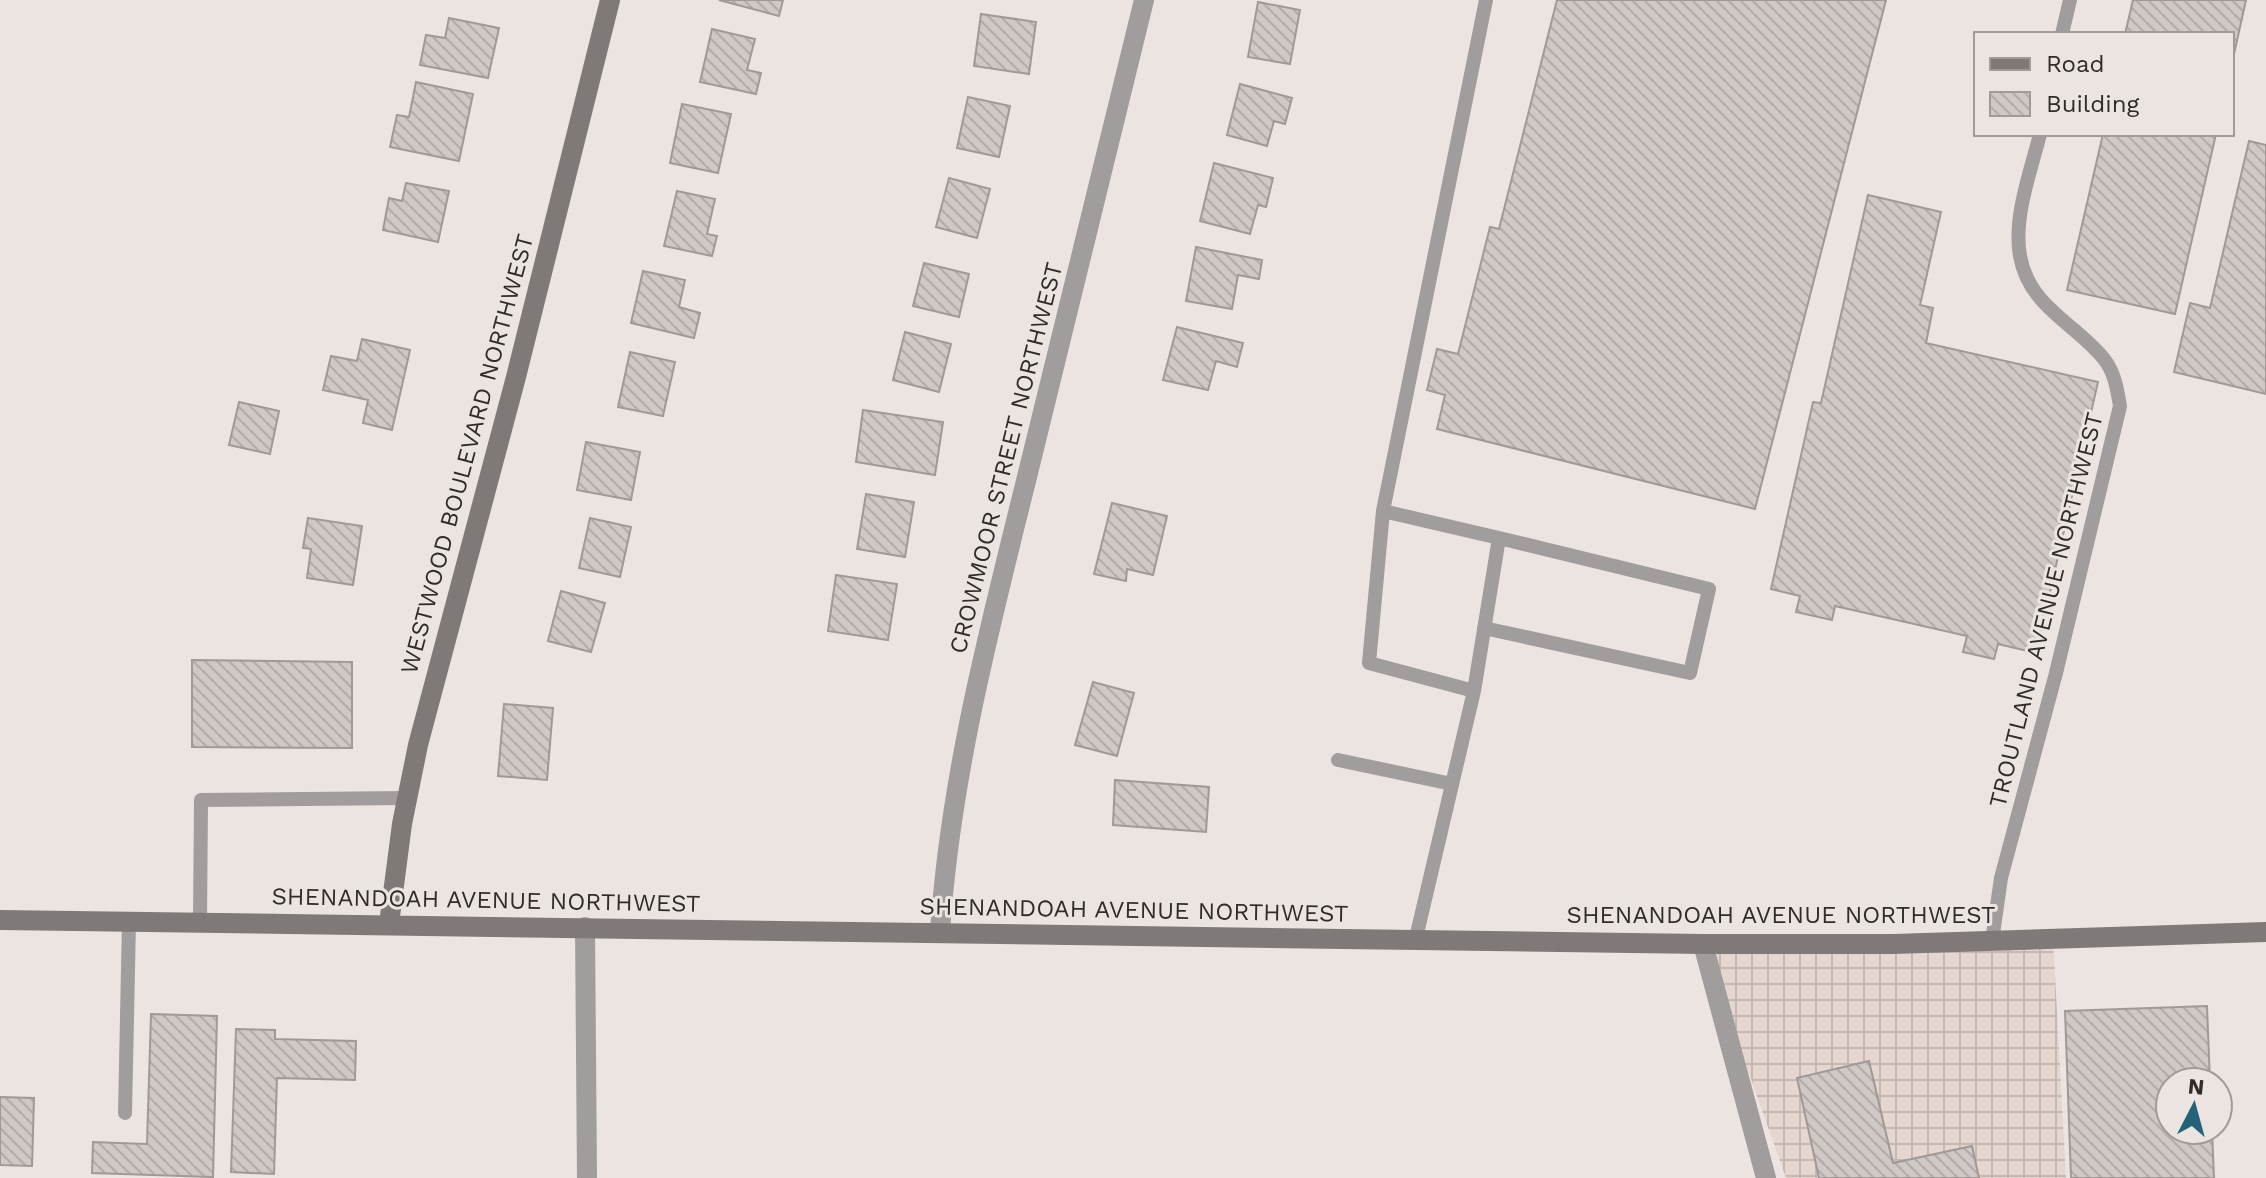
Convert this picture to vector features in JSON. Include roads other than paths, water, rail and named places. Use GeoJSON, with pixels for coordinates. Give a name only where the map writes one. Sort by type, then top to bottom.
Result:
{"type":"FeatureCollection","features":[{"type":"Feature","properties":{"kind":"main road","name":"WESTWOOD BOULEVARD NORTHWEST"},"geometry":{"type":"LineString","coordinates":[[389,924],[407,798],[610,0]]}},
{"type":"Feature","properties":{"kind":"main road","name":"SHENANDOAH AVENUE NORTHWEST"},"geometry":{"type":"LineString","coordinates":[[0,920],[1703,944],[1992,941],[2266,932]]}},
{"type":"Feature","properties":{"kind":"street","name":"CROWMOOR STREET NORTHWEST"},"geometry":{"type":"LineString","coordinates":[[940,932],[945,851],[962,755],[997,599],[1144,0]]}},
{"type":"Feature","properties":{"kind":"street"},"geometry":{"type":"LineString","coordinates":[[585,927],[587,1178]]}},
{"type":"Feature","properties":{"kind":"street"},"geometry":{"type":"LineString","coordinates":[[1703,944],[1766,1178]]}},
{"type":"Feature","properties":{"kind":"lane"},"geometry":{"type":"LineString","coordinates":[[1474,691],[1369,663],[1383,511],[1486,0]]}},
{"type":"Feature","properties":{"kind":"lane"},"geometry":{"type":"LineString","coordinates":[[2062,32],[2070,0]]}},
{"type":"Feature","properties":{"kind":"lane","name":"TROUTLAND AVENUE NORTHWEST"},"geometry":{"type":"LineString","coordinates":[[1992,941],[2001,878],[2056,673],[2120,406],[2116,381],[2104,359],[2047,309],[2030,284],[2020,256],[2019,226],[2040,136]]}},
{"type":"Feature","properties":{"kind":"lane"},"geometry":{"type":"LineString","coordinates":[[1383,511],[1709,589],[1690,673],[1484,628]]}},
{"type":"Feature","properties":{"kind":"lane"},"geometry":{"type":"LineString","coordinates":[[1415,942],[1474,691],[1499,538]]}},
{"type":"Feature","properties":{"kind":"lane"},"geometry":{"type":"LineString","coordinates":[[1338,760],[1452,784]]}},
{"type":"Feature","properties":{"kind":"lane"},"geometry":{"type":"LineString","coordinates":[[200,922],[201,800],[407,798]]}},
{"type":"Feature","properties":{"kind":"lane"},"geometry":{"type":"LineString","coordinates":[[125,1113],[129,921]]}}]}
